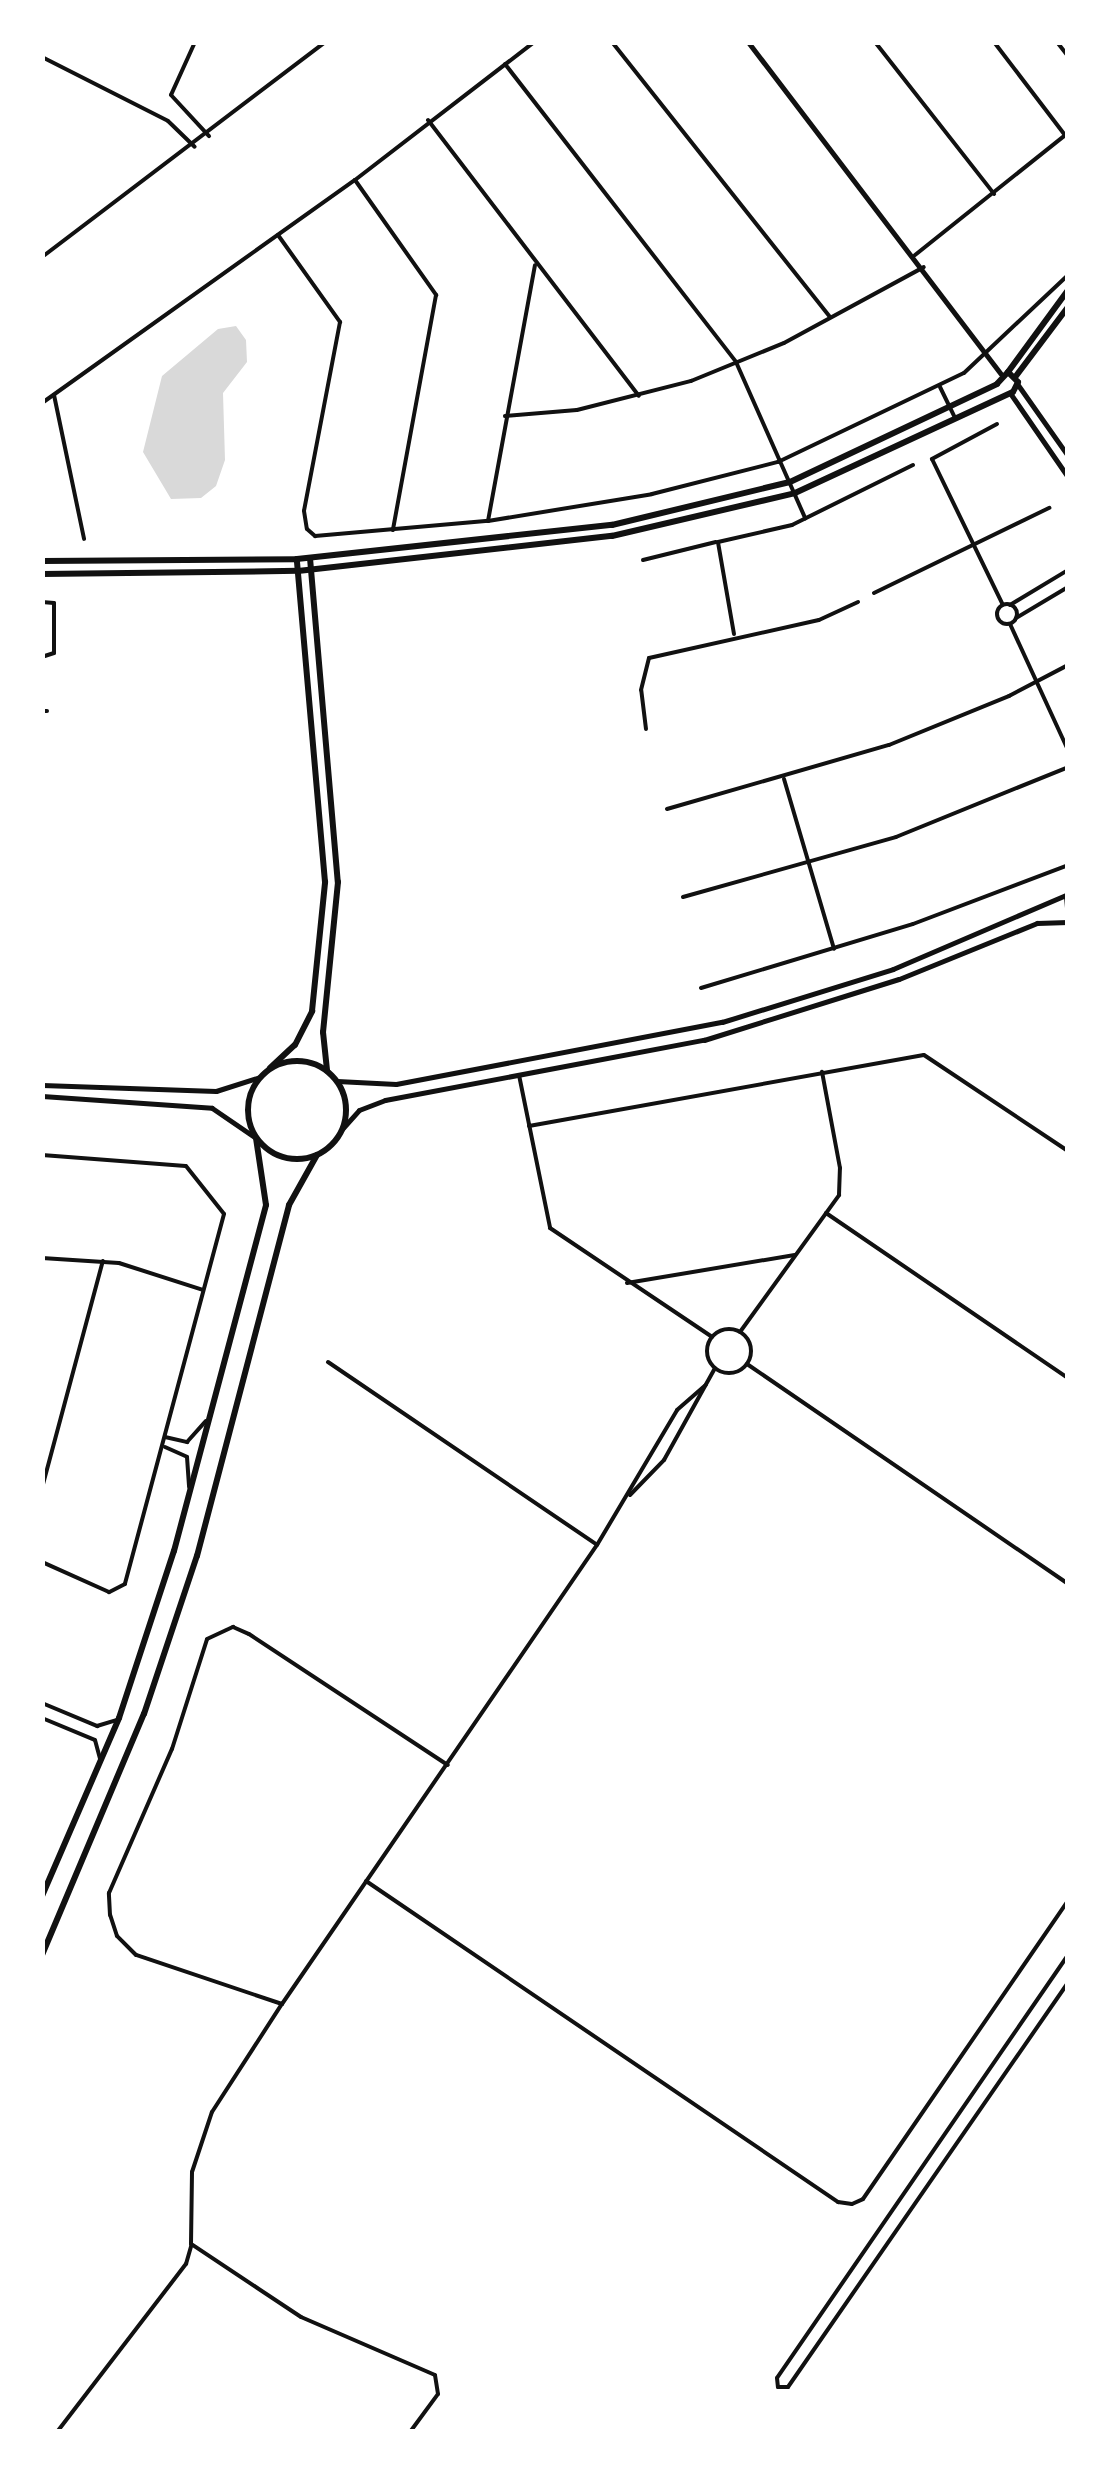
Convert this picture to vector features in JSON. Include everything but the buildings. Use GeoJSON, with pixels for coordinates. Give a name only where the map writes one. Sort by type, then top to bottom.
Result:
{"type":"FeatureCollection","features":[{"type":"Feature","properties":{"kind":"main road"},"geometry":{"type":"LineString","coordinates":[[1008,374],[1068,290]]}},
{"type":"Feature","properties":{"kind":"main road"},"geometry":{"type":"LineString","coordinates":[[42,561],[310,558],[612,525],[790,482],[996,384],[1068,307]]}},
{"type":"Feature","properties":{"kind":"main road"},"geometry":{"type":"LineString","coordinates":[[42,574],[298,571],[612,536],[795,493],[1007,393],[1018,385],[1008,374]]}},
{"type":"Feature","properties":{"kind":"main road"},"geometry":{"type":"LineString","coordinates":[[996,384],[1007,393]]}},
{"type":"Feature","properties":{"kind":"main road"},"geometry":{"type":"LineString","coordinates":[[310,558],[338,882],[323,1032],[327,1071]]}},
{"type":"Feature","properties":{"kind":"main road"},"geometry":{"type":"LineString","coordinates":[[42,1896],[120,1718],[188,1497],[266,1205],[247,1107],[260,1077],[295,1045],[312,1010],[325,882],[298,559]]}},
{"type":"Feature","properties":{"kind":"main road"},"geometry":{"type":"LineString","coordinates":[[42,1955],[144,1714],[197,1556],[289,1206],[317,1154],[342,1129],[344,1096],[327,1071],[299,1061],[270,1068]]}},
{"type":"Feature","properties":{"kind":"main road"},"geometry":{"type":"LineString","coordinates":[[256,1138],[284,1157],[317,1154]]}},
{"type":"Feature","properties":{"kind":"street"},"geometry":{"type":"LineString","coordinates":[[195,42],[171,95],[209,136]]}},
{"type":"Feature","properties":{"kind":"street"},"geometry":{"type":"LineString","coordinates":[[43,255],[209,136],[325,42]]}},
{"type":"Feature","properties":{"kind":"street"},"geometry":{"type":"LineString","coordinates":[[42,404],[354,180],[534,42]]}},
{"type":"Feature","properties":{"kind":"street"},"geometry":{"type":"LineString","coordinates":[[612,42],[830,318]]}},
{"type":"Feature","properties":{"kind":"street"},"geometry":{"type":"LineString","coordinates":[[748,42],[924,267],[982,350],[1008,374]]}},
{"type":"Feature","properties":{"kind":"street"},"geometry":{"type":"LineString","coordinates":[[875,42],[994,194]]}},
{"type":"Feature","properties":{"kind":"street"},"geometry":{"type":"LineString","coordinates":[[915,256],[1066,138],[994,42]]}},
{"type":"Feature","properties":{"kind":"street"},"geometry":{"type":"LineString","coordinates":[[1056,42],[1068,56]]}},
{"type":"Feature","properties":{"kind":"street"},"geometry":{"type":"LineString","coordinates":[[42,58],[168,121],[194,147]]}},
{"type":"Feature","properties":{"kind":"street"},"geometry":{"type":"LineString","coordinates":[[505,64],[736,362],[806,518]]}},
{"type":"Feature","properties":{"kind":"street"},"geometry":{"type":"LineString","coordinates":[[428,120],[638,396]]}},
{"type":"Feature","properties":{"kind":"street"},"geometry":{"type":"LineString","coordinates":[[354,180],[436,294],[393,530]]}},
{"type":"Feature","properties":{"kind":"street"},"geometry":{"type":"LineString","coordinates":[[278,235],[340,322],[304,511],[306,529],[315,536],[488,520],[652,494],[778,462],[940,387],[1068,276]]}},
{"type":"Feature","properties":{"kind":"street"},"geometry":{"type":"LineString","coordinates":[[488,520],[536,266]]}},
{"type":"Feature","properties":{"kind":"street"},"geometry":{"type":"LineString","coordinates":[[505,416],[638,396],[736,362],[830,318],[924,267]]}},
{"type":"Feature","properties":{"kind":"street"},"geometry":{"type":"LineString","coordinates":[[1018,385],[1068,456]]}},
{"type":"Feature","properties":{"kind":"street"},"geometry":{"type":"LineString","coordinates":[[940,387],[955,418]]}},
{"type":"Feature","properties":{"kind":"street"},"geometry":{"type":"LineString","coordinates":[[1007,393],[1068,477]]}},
{"type":"Feature","properties":{"kind":"street"},"geometry":{"type":"LineString","coordinates":[[54,395],[84,539]]}},
{"type":"Feature","properties":{"kind":"street"},"geometry":{"type":"LineString","coordinates":[[996,424],[932,459],[1003,605],[998,618],[1010,624],[1068,750]]}},
{"type":"Feature","properties":{"kind":"street"},"geometry":{"type":"LineString","coordinates":[[643,560],[806,518],[913,465]]}},
{"type":"Feature","properties":{"kind":"street"},"geometry":{"type":"LineString","coordinates":[[874,593],[1049,508]]}},
{"type":"Feature","properties":{"kind":"street"},"geometry":{"type":"LineString","coordinates":[[718,542],[734,634]]}},
{"type":"Feature","properties":{"kind":"street"},"geometry":{"type":"LineString","coordinates":[[1003,605],[1068,570]]}},
{"type":"Feature","properties":{"kind":"street"},"geometry":{"type":"LineString","coordinates":[[1010,624],[1068,586]]}},
{"type":"Feature","properties":{"kind":"street"},"geometry":{"type":"LineString","coordinates":[[42,602],[54,602],[54,653],[42,656]]}},
{"type":"Feature","properties":{"kind":"street"},"geometry":{"type":"LineString","coordinates":[[646,728],[641,690],[649,658],[734,634],[819,620],[858,602]]}},
{"type":"Feature","properties":{"kind":"street"},"geometry":{"type":"LineString","coordinates":[[1010,604],[1016,618]]}},
{"type":"Feature","properties":{"kind":"street"},"geometry":{"type":"LineString","coordinates":[[667,809],[784,779],[952,722],[1068,665]]}},
{"type":"Feature","properties":{"kind":"street"},"geometry":{"type":"LineString","coordinates":[[683,897],[808,864],[1002,798],[1068,767]]}},
{"type":"Feature","properties":{"kind":"street"},"geometry":{"type":"LineString","coordinates":[[784,779],[834,950]]}},
{"type":"Feature","properties":{"kind":"street"},"geometry":{"type":"LineString","coordinates":[[42,821],[42,837]]}},
{"type":"Feature","properties":{"kind":"street"},"geometry":{"type":"LineString","coordinates":[[701,988],[834,950],[1068,864]]}},
{"type":"Feature","properties":{"kind":"street"},"geometry":{"type":"LineString","coordinates":[[337,1082],[396,1084],[722,1022],[893,969],[1067,895],[1068,921],[1037,923],[785,1018],[384,1100],[360,1110],[342,1129]]}},
{"type":"Feature","properties":{"kind":"street"},"geometry":{"type":"LineString","coordinates":[[42,968],[43,957]]}},
{"type":"Feature","properties":{"kind":"street"},"geometry":{"type":"LineString","coordinates":[[529,1126],[924,1054],[1068,1151]]}},
{"type":"Feature","properties":{"kind":"street"},"geometry":{"type":"LineString","coordinates":[[520,1075],[550,1228],[627,1283],[712,1336],[740,1332],[797,1255],[842,1182],[822,1072]]}},
{"type":"Feature","properties":{"kind":"street"},"geometry":{"type":"LineString","coordinates":[[42,1085],[216,1090],[260,1077]]}},
{"type":"Feature","properties":{"kind":"street"},"geometry":{"type":"LineString","coordinates":[[42,1096],[212,1108],[256,1138]]}},
{"type":"Feature","properties":{"kind":"street"},"geometry":{"type":"LineString","coordinates":[[42,1155],[186,1166],[224,1214],[125,1584],[109,1592],[42,1562]]}},
{"type":"Feature","properties":{"kind":"street"},"geometry":{"type":"LineString","coordinates":[[826,1212],[1068,1378]]}},
{"type":"Feature","properties":{"kind":"street"},"geometry":{"type":"LineString","coordinates":[[627,1283],[797,1255]]}},
{"type":"Feature","properties":{"kind":"street"},"geometry":{"type":"LineString","coordinates":[[42,1258],[104,1261],[204,1290]]}},
{"type":"Feature","properties":{"kind":"street"},"geometry":{"type":"LineString","coordinates":[[42,1488],[104,1261]]}},
{"type":"Feature","properties":{"kind":"street"},"geometry":{"type":"LineString","coordinates":[[712,1336],[707,1353],[715,1368],[732,1372],[746,1364],[750,1346],[740,1332]]}},
{"type":"Feature","properties":{"kind":"street"},"geometry":{"type":"LineString","coordinates":[[328,1362],[597,1545]]}},
{"type":"Feature","properties":{"kind":"street"},"geometry":{"type":"LineString","coordinates":[[746,1364],[1068,1584]]}},
{"type":"Feature","properties":{"kind":"street"},"geometry":{"type":"LineString","coordinates":[[627,1498],[664,1460],[715,1368]]}},
{"type":"Feature","properties":{"kind":"street"},"geometry":{"type":"LineString","coordinates":[[57,2432],[186,2264],[191,2244],[192,2172],[212,2112],[597,1545],[677,1410],[706,1385]]}},
{"type":"Feature","properties":{"kind":"street"},"geometry":{"type":"LineString","coordinates":[[166,1438],[190,1440],[210,1414]]}},
{"type":"Feature","properties":{"kind":"street"},"geometry":{"type":"LineString","coordinates":[[163,1446],[187,1457],[188,1497]]}},
{"type":"Feature","properties":{"kind":"street"},"geometry":{"type":"LineString","coordinates":[[282,2004],[136,1955],[117,1936],[110,1915],[109,1893],[172,1749],[207,1639],[234,1627],[249,1634],[448,1766]]}},
{"type":"Feature","properties":{"kind":"street"},"geometry":{"type":"LineString","coordinates":[[42,1703],[96,1726],[120,1718]]}},
{"type":"Feature","properties":{"kind":"street"},"geometry":{"type":"LineString","coordinates":[[42,1718],[95,1740],[100,1764]]}},
{"type":"Feature","properties":{"kind":"street"},"geometry":{"type":"LineString","coordinates":[[366,1882],[838,2202],[852,2204],[863,2198],[1068,1900]]}},
{"type":"Feature","properties":{"kind":"street"},"geometry":{"type":"LineString","coordinates":[[1068,1955],[777,2378],[778,2388],[788,2387],[1068,1982]]}},
{"type":"Feature","properties":{"kind":"street"},"geometry":{"type":"LineString","coordinates":[[191,2244],[301,2317],[435,2376],[438,2394],[410,2432]]}},
{"type":"Feature","properties":{"kind":"shaded area"},"geometry":{"type":"Polygon","coordinates":[[[236,326],[246,340],[247,362],[223,393],[225,460],[216,486],[201,498],[171,499],[143,452],[162,376],[218,329],[236,326]]]}}]}
